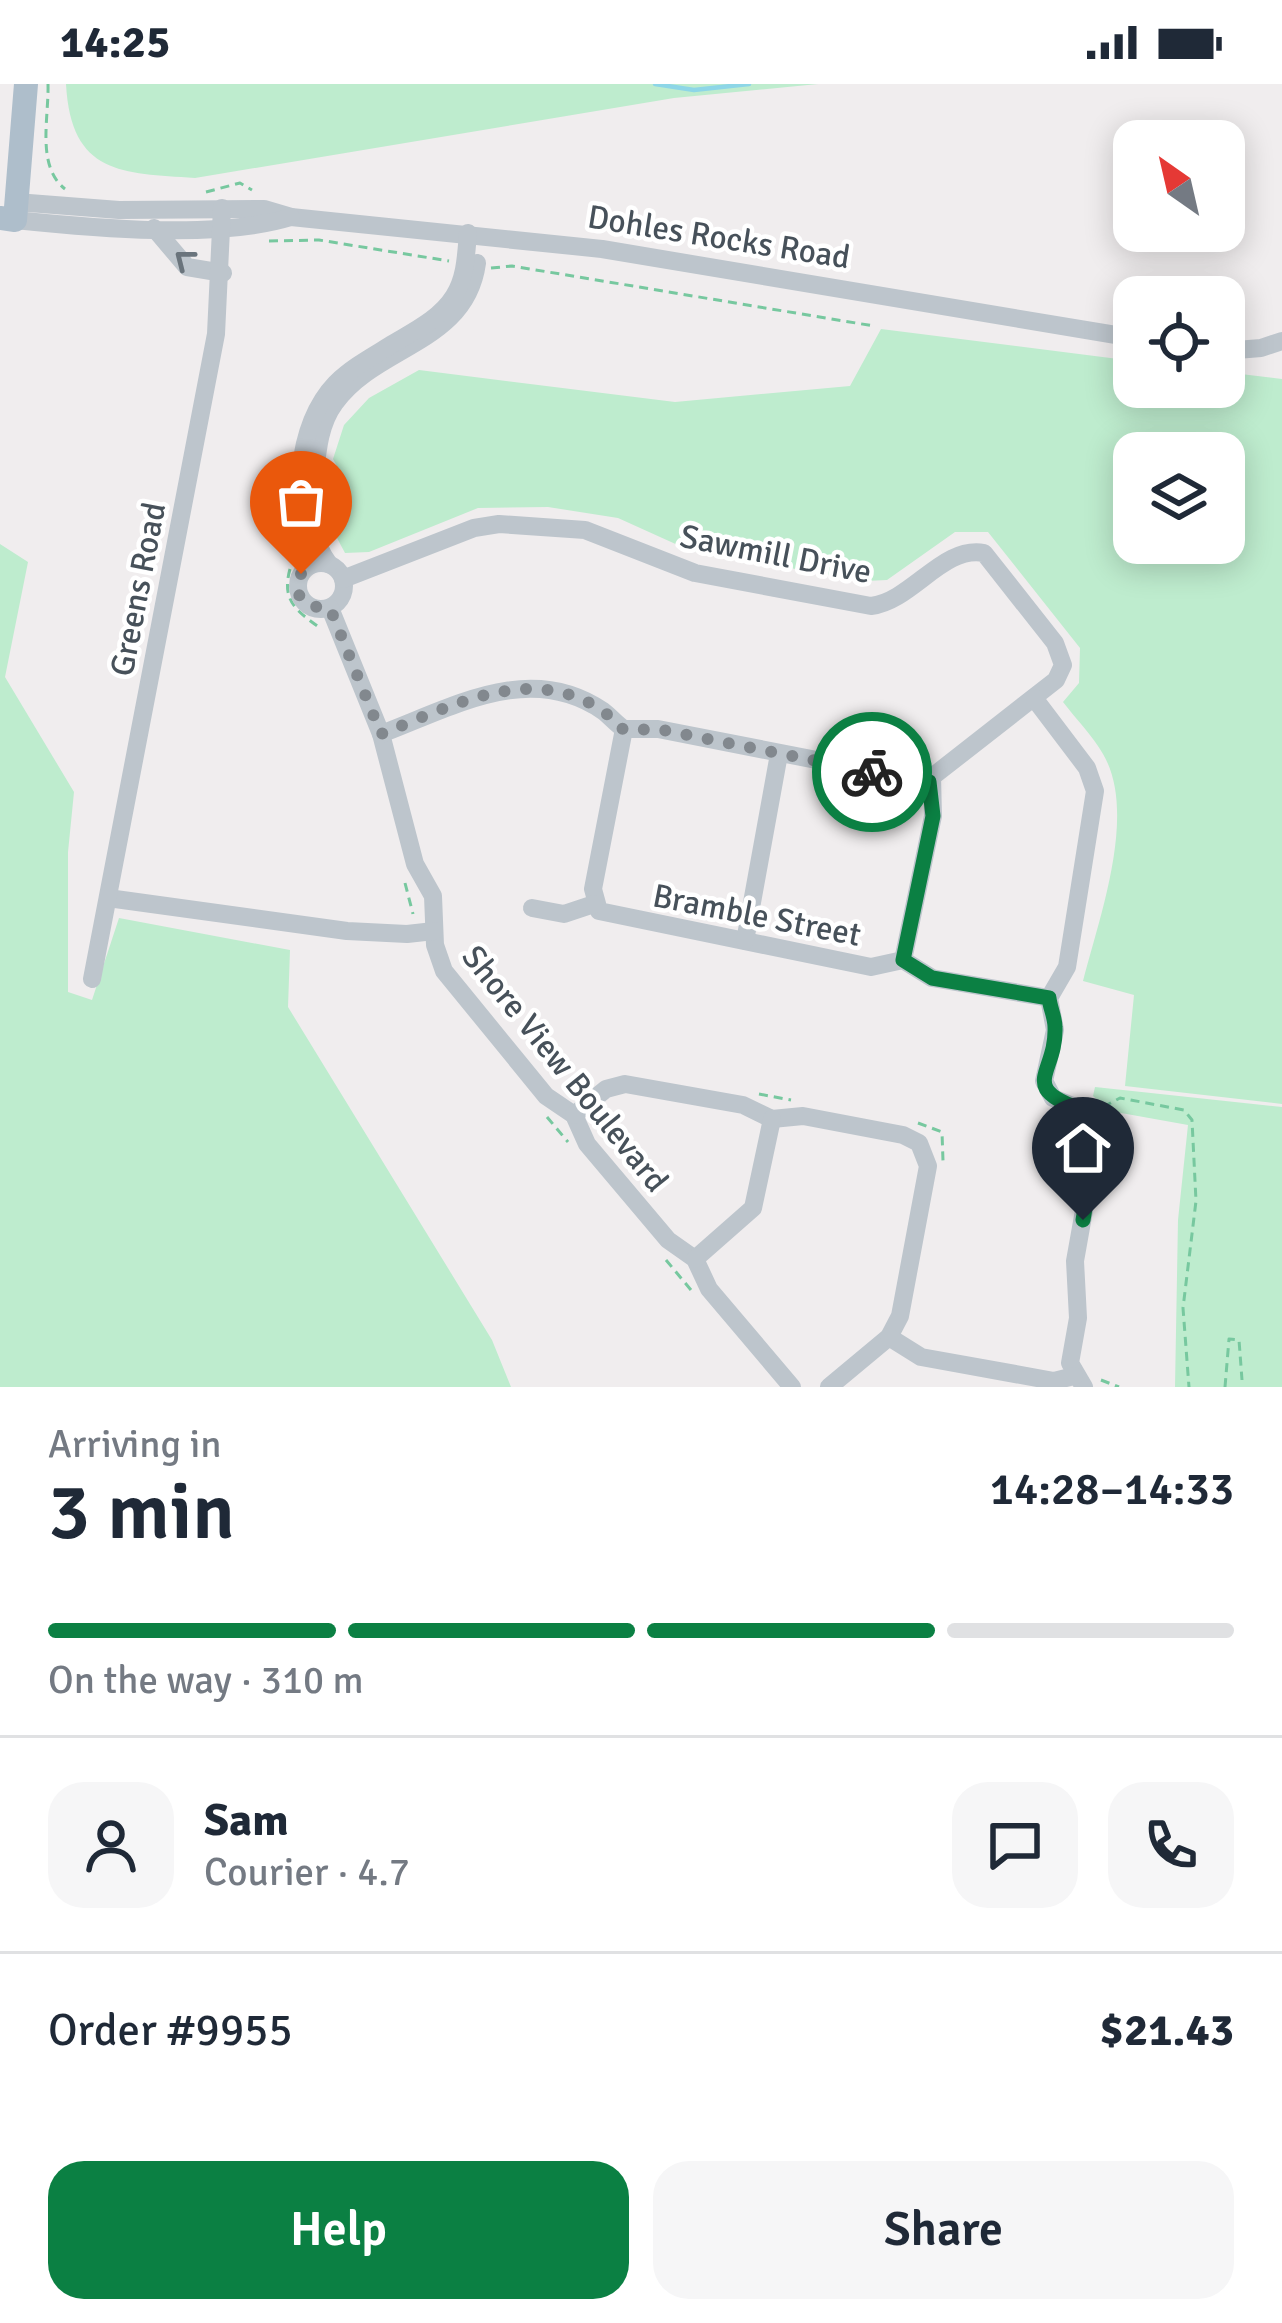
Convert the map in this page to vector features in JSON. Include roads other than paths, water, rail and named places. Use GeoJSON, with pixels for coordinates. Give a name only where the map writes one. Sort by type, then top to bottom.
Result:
{"type":"FeatureCollection","features":[{"type":"Feature","properties":{"kind":"main road"},"geometry":{"type":"LineString","coordinates":[[8,210],[10,160],[26,84]]}},
{"type":"Feature","properties":{"kind":"street","name":"Dohles Rocks Road"},"geometry":{"type":"LineString","coordinates":[[8,210],[118,210],[265,225],[291,217],[474,234],[602,249],[1113,334]]}},
{"type":"Feature","properties":{"kind":"street","name":"Dohles Rocks Road"},"geometry":{"type":"LineString","coordinates":[[8,210],[154,228],[222,217]]}},
{"type":"Feature","properties":{"kind":"street","name":"Greens Road"},"geometry":{"type":"LineString","coordinates":[[92,979],[216,334],[223,273],[222,217]]}},
{"type":"Feature","properties":{"kind":"street"},"geometry":{"type":"LineString","coordinates":[[154,228],[187,268],[223,273]]}},
{"type":"Feature","properties":{"kind":"street"},"geometry":{"type":"LineString","coordinates":[[336,572],[299,565],[304,449],[315,413],[346,375],[448,304],[463,276],[474,234]]}},
{"type":"Feature","properties":{"kind":"street"},"geometry":{"type":"LineString","coordinates":[[330,608],[340,599],[336,572],[318,546],[312,519],[320,438],[329,414],[355,383],[457,314],[475,279],[474,234]]}},
{"type":"Feature","properties":{"kind":"street"},"geometry":{"type":"LineString","coordinates":[[1245,349],[1282,340]]}},
{"type":"Feature","properties":{"kind":"street","name":"Sawmill Drive"},"geometry":{"type":"LineString","coordinates":[[336,572],[499,524],[585,530],[694,573],[871,606],[898,599],[958,555],[979,551],[994,562],[1062,654],[1059,677],[938,770],[929,782]]}},
{"type":"Feature","properties":{"kind":"street","name":"Shore View Boulevard"},"geometry":{"type":"LineString","coordinates":[[299,565],[299,595],[309,606],[330,608],[381,734],[415,864],[434,896],[437,956],[455,987],[546,1096],[574,1115],[593,1152],[672,1245],[694,1259],[709,1289],[792,1387]]}},
{"type":"Feature","properties":{"kind":"street"},"geometry":{"type":"LineString","coordinates":[[381,734],[500,690],[527,686],[569,695],[605,712],[624,730],[658,729],[929,782],[933,816],[903,960]]}},
{"type":"Feature","properties":{"kind":"street"},"geometry":{"type":"LineString","coordinates":[[889,1337],[921,1357],[1054,1382],[1079,1381],[1075,1262],[1098,1132],[1085,1111],[1058,1102],[1046,1089],[1044,1073],[1055,1030],[1049,998],[1067,968],[1095,791],[1087,768],[1034,698]]}},
{"type":"Feature","properties":{"kind":"street"},"geometry":{"type":"LineString","coordinates":[[594,904],[592,889],[624,730]]}},
{"type":"Feature","properties":{"kind":"street"},"geometry":{"type":"LineString","coordinates":[[745,941],[779,754]]}},
{"type":"Feature","properties":{"kind":"street"},"geometry":{"type":"LineString","coordinates":[[108,898],[347,931],[434,931]]}},
{"type":"Feature","properties":{"kind":"street","name":"Bramble Street"},"geometry":{"type":"LineString","coordinates":[[532,908],[564,914],[594,904],[610,916],[871,967],[903,960],[932,978],[1049,998]]}},
{"type":"Feature","properties":{"kind":"street"},"geometry":{"type":"LineString","coordinates":[[574,1115],[620,1084],[743,1105],[772,1118],[799,1115],[903,1135],[923,1148],[926,1177],[900,1316],[889,1337],[830,1387]]}},
{"type":"Feature","properties":{"kind":"street"},"geometry":{"type":"LineString","coordinates":[[694,1259],[753,1208],[772,1118]]}},
{"type":"Feature","properties":{"kind":"waterway"},"geometry":{"type":"LineString","coordinates":[[655,84],[694,90],[749,84]]}}]}
